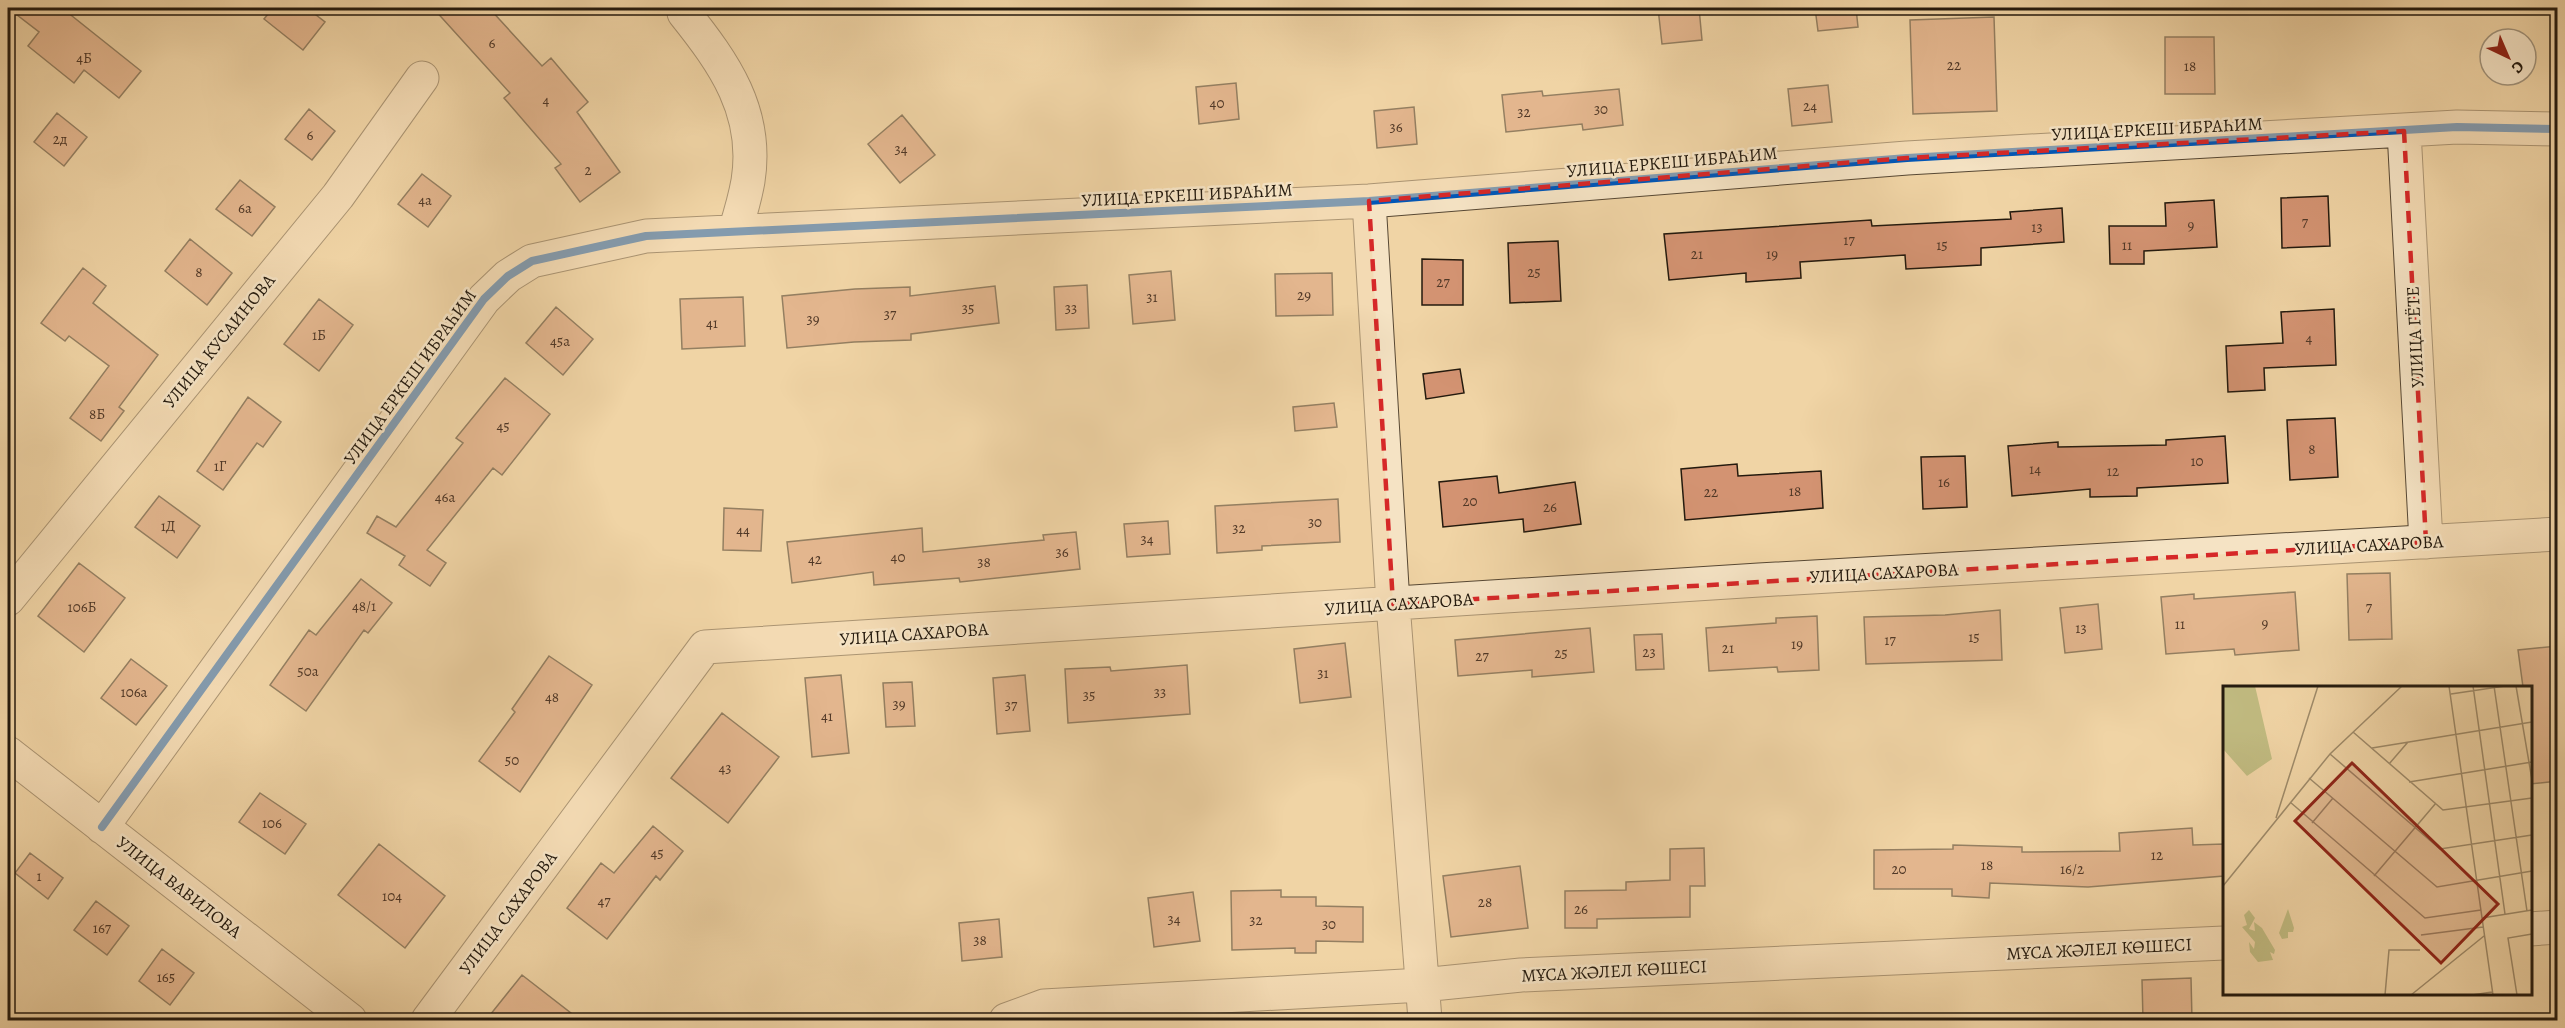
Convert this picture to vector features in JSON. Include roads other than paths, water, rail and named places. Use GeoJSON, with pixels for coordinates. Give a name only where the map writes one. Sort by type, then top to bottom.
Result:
{"type":"FeatureCollection","features":[{"type":"Feature","properties":{"kind":"street"},"geometry":{"type":"LineString","coordinates":[[684,13],[712,48],[736,87],[748,134],[748,180],[735,231]]}},
{"type":"Feature","properties":{"kind":"street","name":"УЛИЦА КУСАИНОВА"},"geometry":{"type":"LineString","coordinates":[[8,599],[338,196],[422,78]]}},
{"type":"Feature","properties":{"kind":"street","name":"УЛИЦА ЕРКЕШ ИБРАҺИМ"},"geometry":{"type":"LineString","coordinates":[[102,827],[484,298],[508,276],[532,261],[646,236],[1369,201],[1907,158],[2457,127],[2558,129]]}},
{"type":"Feature","properties":{"kind":"street","name":"УЛИЦА ГЁТЕ"},"geometry":{"type":"LineString","coordinates":[[2404,131],[2426,542]]}},
{"type":"Feature","properties":{"kind":"street"},"geometry":{"type":"LineString","coordinates":[[1369,201],[1394,604],[1425,1020]]}},
{"type":"Feature","properties":{"kind":"street","name":"УЛИЦА САХАРОВА"},"geometry":{"type":"LineString","coordinates":[[428,1020],[705,647],[2558,534]]}},
{"type":"Feature","properties":{"kind":"street","name":"УЛИЦА ВАВИЛОВА"},"geometry":{"type":"LineString","coordinates":[[11,764],[102,827],[350,1020]]}},
{"type":"Feature","properties":{"kind":"street"},"geometry":{"type":"LineString","coordinates":[[2532,929],[2558,927]]}},
{"type":"Feature","properties":{"kind":"street","name":"МҰСА ЖӘЛЕЛ КӨШЕСІ"},"geometry":{"type":"LineString","coordinates":[[1006,1020],[1044,1006],[1422,984],[1521,975],[2223,943]]}}]}
